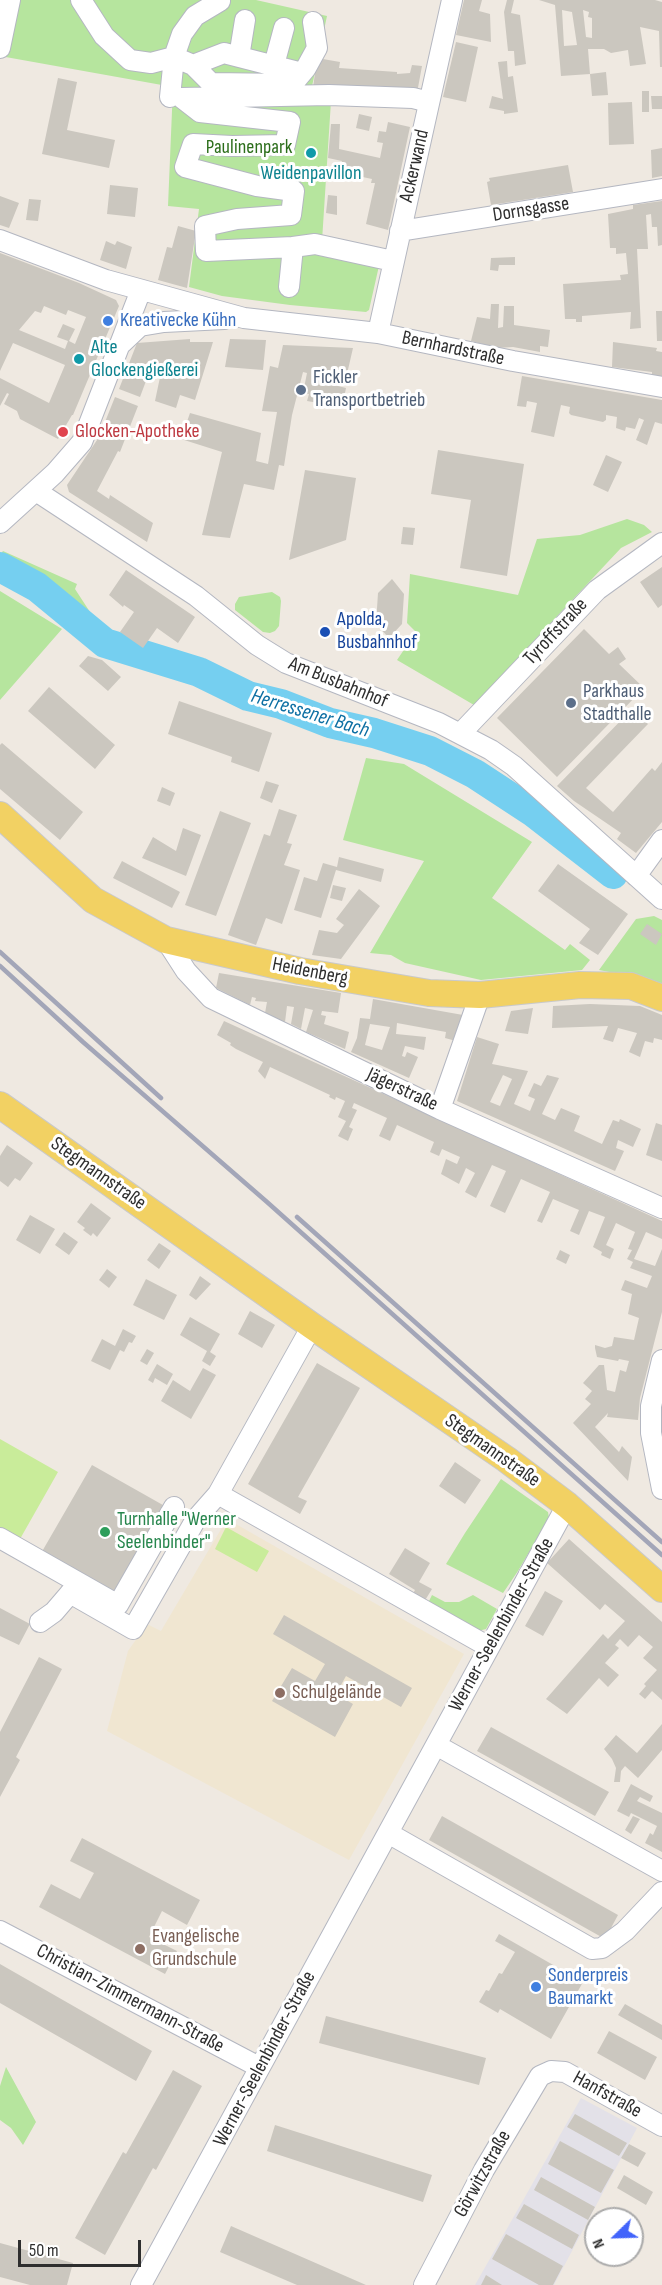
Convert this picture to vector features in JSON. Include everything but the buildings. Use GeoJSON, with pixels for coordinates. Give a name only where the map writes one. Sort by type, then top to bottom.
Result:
{"type":"FeatureCollection","features":[{"type":"Feature","properties":{"kind":"main road","name":"Heidenberg"},"geometry":{"type":"LineString","coordinates":[[0,815],[93,900],[166,940],[300,971],[429,993],[480,995],[580,985],[631,986],[662,998]]}},
{"type":"Feature","properties":{"kind":"main road","name":"Stegmannstraße"},"geometry":{"type":"LineString","coordinates":[[0,1105],[312,1326],[506,1459],[567,1505],[662,1589]]}},
{"type":"Feature","properties":{"kind":"street"},"geometry":{"type":"LineString","coordinates":[[0,48],[10,0]]}},
{"type":"Feature","properties":{"kind":"street"},"geometry":{"type":"LineString","coordinates":[[81,0],[104,36],[130,60],[151,63],[174,57],[193,65],[211,83],[286,84],[296,80],[317,48],[313,22]]}},
{"type":"Feature","properties":{"kind":"street","name":"Ackerwand"},"geometry":{"type":"LineString","coordinates":[[378,333],[452,0]]}},
{"type":"Feature","properties":{"kind":"street"},"geometry":{"type":"LineString","coordinates":[[176,97],[174,57],[182,34],[195,16],[220,1]]}},
{"type":"Feature","properties":{"kind":"street"},"geometry":{"type":"LineString","coordinates":[[239,57],[245,20]]}},
{"type":"Feature","properties":{"kind":"street"},"geometry":{"type":"LineString","coordinates":[[274,65],[284,28]]}},
{"type":"Feature","properties":{"kind":"street"},"geometry":{"type":"LineString","coordinates":[[193,65],[224,53],[302,73]]}},
{"type":"Feature","properties":{"kind":"street"},"geometry":{"type":"LineString","coordinates":[[176,97],[329,95],[413,98],[429,102]]}},
{"type":"Feature","properties":{"kind":"street"},"geometry":{"type":"LineString","coordinates":[[176,97],[200,112],[290,122],[285,145],[193,144],[185,167],[257,186],[294,190],[291,215],[237,219],[205,226],[206,251],[315,244],[393,261]]}},
{"type":"Feature","properties":{"kind":"street","name":"Dornsgasse"},"geometry":{"type":"LineString","coordinates":[[400,231],[662,189]]}},
{"type":"Feature","properties":{"kind":"street","name":"Bernhardstraße"},"geometry":{"type":"LineString","coordinates":[[0,240],[106,280],[244,318],[378,333],[513,361],[662,387]]}},
{"type":"Feature","properties":{"kind":"street"},"geometry":{"type":"LineString","coordinates":[[289,287],[293,247]]}},
{"type":"Feature","properties":{"kind":"street"},"geometry":{"type":"LineString","coordinates":[[0,523],[36,491],[82,442],[141,290]]}},
{"type":"Feature","properties":{"kind":"street","name":"Bernhardstraße"},"geometry":{"type":"LineString","coordinates":[[120,345],[140,326],[164,322],[244,318]]}},
{"type":"Feature","properties":{"kind":"street","name":"Am Busbahnhof"},"geometry":{"type":"LineString","coordinates":[[36,491],[196,596],[257,645],[286,663],[461,733],[514,766],[636,876]]}},
{"type":"Feature","properties":{"kind":"street","name":"Tyroffstraße"},"geometry":{"type":"LineString","coordinates":[[461,733],[597,590],[662,543]]}},
{"type":"Feature","properties":{"kind":"street"},"geometry":{"type":"LineString","coordinates":[[662,840],[636,876],[662,899]]}},
{"type":"Feature","properties":{"kind":"street","name":"Jägerstraße"},"geometry":{"type":"LineString","coordinates":[[166,940],[186,971],[211,998],[440,1108],[662,1208]]}},
{"type":"Feature","properties":{"kind":"street"},"geometry":{"type":"LineString","coordinates":[[440,1108],[480,995]]}},
{"type":"Feature","properties":{"kind":"street"},"geometry":{"type":"LineString","coordinates":[[0,1538],[133,1629],[196,1519],[218,1494],[312,1326]]}},
{"type":"Feature","properties":{"kind":"street"},"geometry":{"type":"LineString","coordinates":[[661,1364],[651,1406],[651,1424],[662,1489]]}},
{"type":"Feature","properties":{"kind":"street"},"geometry":{"type":"LineString","coordinates":[[218,1494],[489,1647]]}},
{"type":"Feature","properties":{"kind":"street","name":"Werner-Seelenbinder-Straße"},"geometry":{"type":"LineString","coordinates":[[141,2285],[567,1505]]}},
{"type":"Feature","properties":{"kind":"street"},"geometry":{"type":"LineString","coordinates":[[75,1588],[118,1605],[174,1507]]}},
{"type":"Feature","properties":{"kind":"street"},"geometry":{"type":"LineString","coordinates":[[40,1622],[54,1612],[75,1588]]}},
{"type":"Feature","properties":{"kind":"street"},"geometry":{"type":"LineString","coordinates":[[436,1745],[662,1871]]}},
{"type":"Feature","properties":{"kind":"street"},"geometry":{"type":"LineString","coordinates":[[388,1833],[592,1949],[602,1948],[625,1931],[662,1892]]}},
{"type":"Feature","properties":{"kind":"street","name":"Christian-Zimmermann-Straße"},"geometry":{"type":"LineString","coordinates":[[1,1931],[259,2067]]}},
{"type":"Feature","properties":{"kind":"street","name":"Hanfstraße"},"geometry":{"type":"LineString","coordinates":[[551,2071],[565,2072],[662,2126]]}},
{"type":"Feature","properties":{"kind":"street","name":"Görwitzstraße"},"geometry":{"type":"LineString","coordinates":[[424,2285],[516,2114],[540,2076],[551,2071]]}},
{"type":"Feature","properties":{"kind":"shaded area","name":"Schulgelände"},"geometry":{"type":"Polygon","coordinates":[[[227,1519],[464,1654],[349,1860],[107,1731],[128,1651],[147,1624],[161,1631],[227,1519]]]}},
{"type":"Feature","properties":{"kind":"shaded area"},"geometry":{"type":"Polygon","coordinates":[[[581,2098],[637,2128],[595,2207],[584,2207],[584,2228],[554,2285],[475,2285],[581,2098]]]}},
{"type":"Feature","properties":{"kind":"green space","name":"Paulinenpark"},"geometry":{"type":"Polygon","coordinates":[[[0,0],[256,0],[327,16],[311,91],[331,101],[322,241],[381,257],[369,310],[366,312],[290,305],[222,296],[189,287],[199,209],[168,206],[173,87],[0,56],[0,0]]]}},
{"type":"Feature","properties":{"kind":"green space"},"geometry":{"type":"Polygon","coordinates":[[[627,519],[644,525],[652,532],[621,548],[474,705],[397,660],[416,632],[407,623],[410,574],[518,595],[537,539],[580,535],[627,519]]]}},
{"type":"Feature","properties":{"kind":"green space"},"geometry":{"type":"Polygon","coordinates":[[[3,551],[77,584],[75,589],[90,612],[84,620],[38,583],[14,571],[14,562],[0,555],[3,551]]]}},
{"type":"Feature","properties":{"kind":"green space"},"geometry":{"type":"Polygon","coordinates":[[[0,591],[62,629],[0,700],[0,591]]]}},
{"type":"Feature","properties":{"kind":"green space"},"geometry":{"type":"Polygon","coordinates":[[[272,592],[280,597],[281,601],[279,626],[275,631],[263,632],[235,610],[239,597],[272,592]]]}},
{"type":"Feature","properties":{"kind":"green space"},"geometry":{"type":"Polygon","coordinates":[[[366,758],[404,764],[532,842],[492,898],[565,950],[570,944],[590,960],[582,970],[481,980],[405,963],[391,955],[370,953],[424,861],[343,840],[366,758]]]}},
{"type":"Feature","properties":{"kind":"green space"},"geometry":{"type":"Polygon","coordinates":[[[654,916],[662,920],[662,987],[640,978],[599,970],[636,919],[654,916]]]}},
{"type":"Feature","properties":{"kind":"green space"},"geometry":{"type":"Polygon","coordinates":[[[0,1439],[58,1472],[20,1539],[0,1527],[0,1439]]]}},
{"type":"Feature","properties":{"kind":"green space"},"geometry":{"type":"Polygon","coordinates":[[[501,1479],[548,1512],[549,1518],[503,1593],[446,1564],[501,1479]]]}},
{"type":"Feature","properties":{"kind":"green space"},"geometry":{"type":"Polygon","coordinates":[[[226,1527],[269,1551],[257,1572],[215,1549],[226,1527]]]}},
{"type":"Feature","properties":{"kind":"green space"},"geometry":{"type":"Polygon","coordinates":[[[432,1595],[445,1602],[459,1602],[473,1595],[497,1609],[486,1629],[474,1632],[427,1605],[432,1595]]]}},
{"type":"Feature","properties":{"kind":"green space"},"geometry":{"type":"Polygon","coordinates":[[[6,2067],[36,2122],[23,2145],[11,2128],[0,2120],[0,2086],[6,2067]]]}},
{"type":"Feature","properties":{"kind":"waterway","name":"Herressener Bach"},"geometry":{"type":"LineString","coordinates":[[0,567],[37,587],[105,643],[199,672],[248,696],[281,704],[330,723],[374,733],[430,751],[475,774],[533,812],[613,874]]}},
{"type":"Feature","properties":{"kind":"railway"},"geometry":{"type":"LineString","coordinates":[[0,952],[161,1098]]}},
{"type":"Feature","properties":{"kind":"railway"},"geometry":{"type":"LineString","coordinates":[[0,966],[662,1555]]}},
{"type":"Feature","properties":{"kind":"railway"},"geometry":{"type":"LineString","coordinates":[[297,1217],[662,1542]]}},
{"type":"Feature","properties":{"kind":"place","name":"Weidenpavillon"},"geometry":{"type":"Point","coordinates":[311,153]}},
{"type":"Feature","properties":{"kind":"place","name":"Kreativecke Kühn"},"geometry":{"type":"Point","coordinates":[108,321]}},
{"type":"Feature","properties":{"kind":"place","name":"Alte Glockengießerei"},"geometry":{"type":"Point","coordinates":[79,359]}},
{"type":"Feature","properties":{"kind":"place","name":"Fickler Transportbetrieb"},"geometry":{"type":"Point","coordinates":[301,390]}},
{"type":"Feature","properties":{"kind":"place","name":"Glocken-Apotheke"},"geometry":{"type":"Point","coordinates":[63,432]}},
{"type":"Feature","properties":{"kind":"place","name":"Apolda, Busbahnhof"},"geometry":{"type":"Point","coordinates":[325,632]}},
{"type":"Feature","properties":{"kind":"place","name":"Parkhaus Stadthalle"},"geometry":{"type":"Point","coordinates":[571,703]}},
{"type":"Feature","properties":{"kind":"place","name":"Turnhalle \"Werner Seelenbinder\""},"geometry":{"type":"Point","coordinates":[105,1532]}},
{"type":"Feature","properties":{"kind":"place","name":"Schulgelände"},"geometry":{"type":"Point","coordinates":[280,1693]}},
{"type":"Feature","properties":{"kind":"place","name":"Evangelische Grundschule"},"geometry":{"type":"Point","coordinates":[140,1949]}},
{"type":"Feature","properties":{"kind":"place","name":"Sonderpreis Baumarkt"},"geometry":{"type":"Point","coordinates":[536,1987]}}]}
